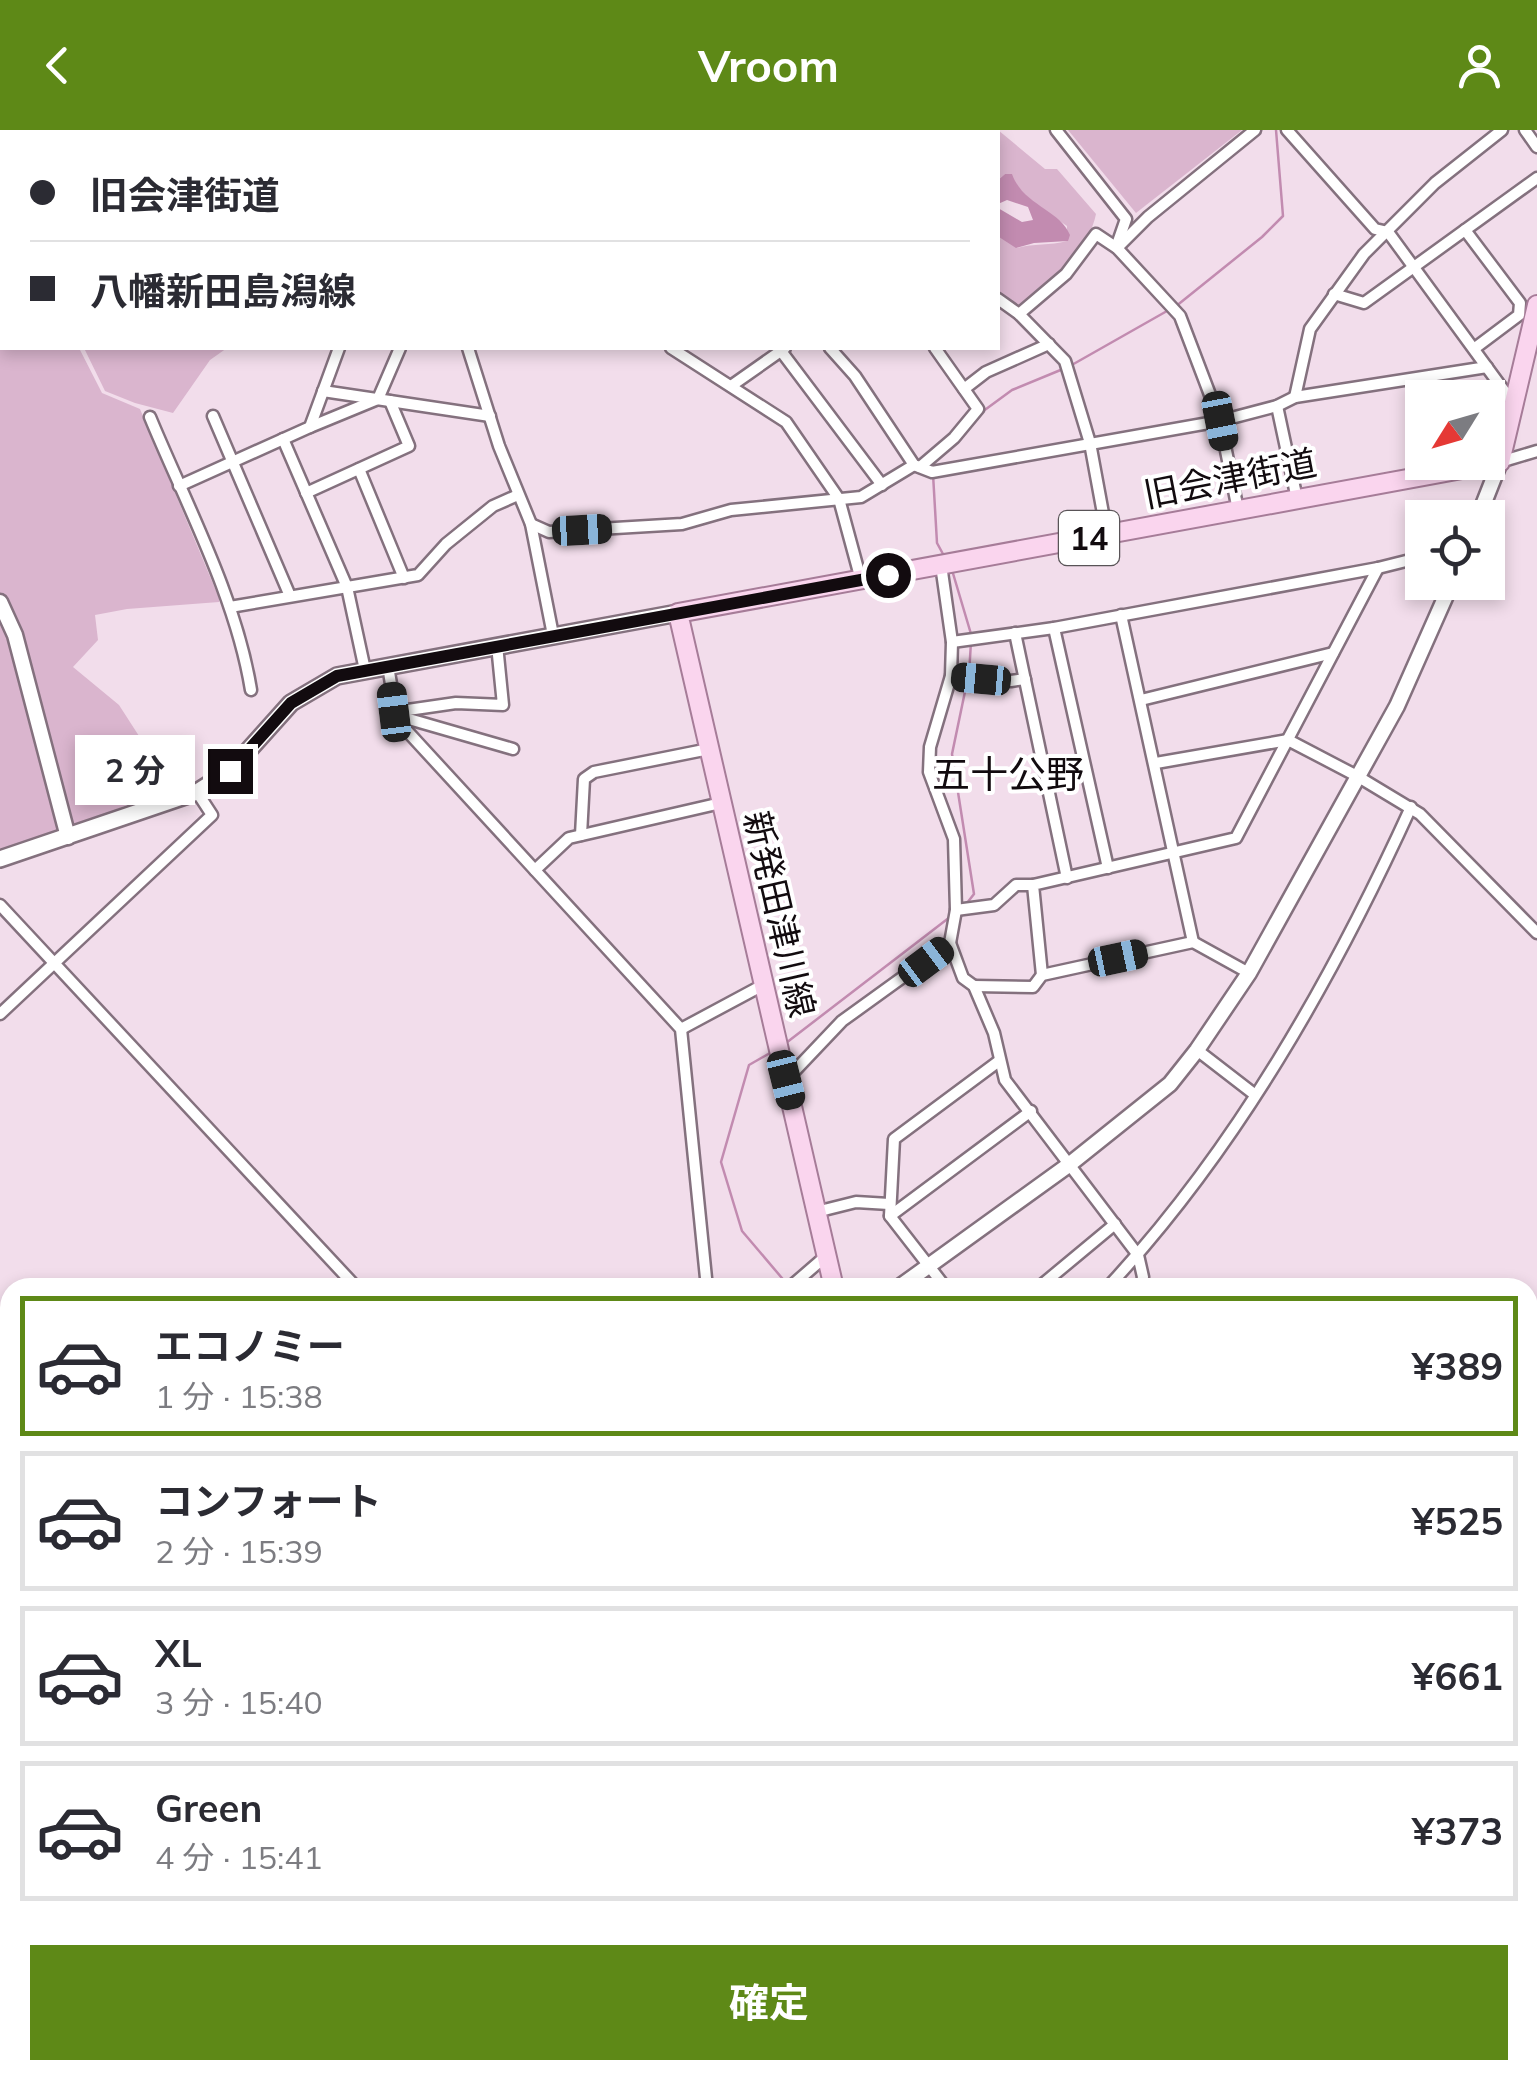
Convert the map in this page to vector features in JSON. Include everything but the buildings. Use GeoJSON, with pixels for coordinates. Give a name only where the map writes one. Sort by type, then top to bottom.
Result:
{"type":"FeatureCollection","features":[{"type":"Feature","properties":{"kind":"main road"},"geometry":{"type":"LineString","coordinates":[[1505,441],[1530,310]]}},
{"type":"Feature","properties":{"kind":"main road","name":"旧会津街道"},"geometry":{"type":"LineString","coordinates":[[678,613],[1405,479]]}},
{"type":"Feature","properties":{"kind":"main road"},"geometry":{"type":"LineString","coordinates":[[0,859],[197,792],[230,771],[291,703],[337,676],[678,613]]}},
{"type":"Feature","properties":{"kind":"main road","name":"新発田津川線"},"geometry":{"type":"LineString","coordinates":[[678,613],[832,1278]]}},
{"type":"Feature","properties":{"kind":"street"},"geometry":{"type":"LineString","coordinates":[[1056,130],[1126,219],[1117,248]]}},
{"type":"Feature","properties":{"kind":"street"},"geometry":{"type":"LineString","coordinates":[[1117,248],[1148,217],[1255,130]]}},
{"type":"Feature","properties":{"kind":"street"},"geometry":{"type":"LineString","coordinates":[[1287,130],[1375,229],[1388,232],[1514,404]]}},
{"type":"Feature","properties":{"kind":"street"},"geometry":{"type":"LineString","coordinates":[[1296,398],[1310,329],[1364,254],[1435,183],[1502,130]]}},
{"type":"Feature","properties":{"kind":"street"},"geometry":{"type":"LineString","coordinates":[[1525,130],[1537,147]]}},
{"type":"Feature","properties":{"kind":"street"},"geometry":{"type":"LineString","coordinates":[[1334,294],[1364,303],[1537,178]]}},
{"type":"Feature","properties":{"kind":"street"},"geometry":{"type":"LineString","coordinates":[[1466,230],[1530,310],[1475,348]]}},
{"type":"Feature","properties":{"kind":"street"},"geometry":{"type":"LineString","coordinates":[[1019,314],[1066,274],[1096,234],[1117,248],[1180,316],[1220,421],[1238,510]]}},
{"type":"Feature","properties":{"kind":"street"},"geometry":{"type":"LineString","coordinates":[[1000,300],[1019,314],[1065,361],[1090,443],[1107,535]]}},
{"type":"Feature","properties":{"kind":"street"},"geometry":{"type":"LineString","coordinates":[[964,389],[986,372],[1048,344]]}},
{"type":"Feature","properties":{"kind":"street"},"geometry":{"type":"LineString","coordinates":[[310,427],[339,350]]}},
{"type":"Feature","properties":{"kind":"street"},"geometry":{"type":"LineString","coordinates":[[306,493],[409,446],[384,400],[399,350]]}},
{"type":"Feature","properties":{"kind":"street"},"geometry":{"type":"LineString","coordinates":[[469,350],[531,524],[552,635]]}},
{"type":"Feature","properties":{"kind":"street"},"geometry":{"type":"LineString","coordinates":[[675,350],[786,422],[838,499],[861,580]]}},
{"type":"Feature","properties":{"kind":"street"},"geometry":{"type":"LineString","coordinates":[[731,386],[783,350]]}},
{"type":"Feature","properties":{"kind":"street"},"geometry":{"type":"LineString","coordinates":[[785,350],[882,485]]}},
{"type":"Feature","properties":{"kind":"street"},"geometry":{"type":"LineString","coordinates":[[832,350],[855,376],[917,466],[932,472],[1220,421],[1296,398],[1487,367]]}},
{"type":"Feature","properties":{"kind":"street"},"geometry":{"type":"LineString","coordinates":[[531,524],[549,532],[682,524],[731,510],[862,497],[917,466],[954,438],[978,409],[936,350]]}},
{"type":"Feature","properties":{"kind":"street"},"geometry":{"type":"LineString","coordinates":[[324,391],[490,416]]}},
{"type":"Feature","properties":{"kind":"street"},"geometry":{"type":"LineString","coordinates":[[179,486],[310,427],[384,400]]}},
{"type":"Feature","properties":{"kind":"street"},"geometry":{"type":"LineString","coordinates":[[1277,406],[1296,499]]}},
{"type":"Feature","properties":{"kind":"street"},"geometry":{"type":"LineString","coordinates":[[213,416],[290,596]]}},
{"type":"Feature","properties":{"kind":"street"},"geometry":{"type":"LineString","coordinates":[[150,417],[230,608],[246,658],[251,690]]}},
{"type":"Feature","properties":{"kind":"street"},"geometry":{"type":"LineString","coordinates":[[284,439],[346,587],[365,670]]}},
{"type":"Feature","properties":{"kind":"street"},"geometry":{"type":"LineString","coordinates":[[1505,460],[1537,450]]}},
{"type":"Feature","properties":{"kind":"street"},"geometry":{"type":"LineString","coordinates":[[359,470],[404,578]]}},
{"type":"Feature","properties":{"kind":"street"},"geometry":{"type":"LineString","coordinates":[[230,608],[418,576],[446,544],[494,506],[518,495]]}},
{"type":"Feature","properties":{"kind":"street"},"geometry":{"type":"LineString","coordinates":[[952,642],[1054,628],[1405,561]]}},
{"type":"Feature","properties":{"kind":"street"},"geometry":{"type":"LineString","coordinates":[[941,565],[952,642],[951,676],[930,747],[929,772],[954,839],[956,910],[950,944],[994,1033],[1006,1080],[1138,1255],[1143,1278]]}},
{"type":"Feature","properties":{"kind":"street"},"geometry":{"type":"LineString","coordinates":[[956,910],[994,905],[1016,885],[1033,886],[1236,838],[1378,568]]}},
{"type":"Feature","properties":{"kind":"street"},"geometry":{"type":"LineString","coordinates":[[911,1278],[1070,1164],[1170,1084],[1197,1050],[1249,973],[1397,706],[1444,600]]}},
{"type":"Feature","properties":{"kind":"street"},"geometry":{"type":"LineString","coordinates":[[0,602],[15,635],[68,837]]}},
{"type":"Feature","properties":{"kind":"street"},"geometry":{"type":"LineString","coordinates":[[1121,615],[1194,942]]}},
{"type":"Feature","properties":{"kind":"street"},"geometry":{"type":"LineString","coordinates":[[1054,628],[1108,868]]}},
{"type":"Feature","properties":{"kind":"street"},"geometry":{"type":"LineString","coordinates":[[1015,633],[1067,878]]}},
{"type":"Feature","properties":{"kind":"street"},"geometry":{"type":"LineString","coordinates":[[394,713],[456,703],[503,705],[497,646]]}},
{"type":"Feature","properties":{"kind":"street"},"geometry":{"type":"LineString","coordinates":[[1141,700],[1333,653]]}},
{"type":"Feature","properties":{"kind":"street"},"geometry":{"type":"LineString","coordinates":[[388,666],[394,713],[681,1029],[706,1278]]}},
{"type":"Feature","properties":{"kind":"street"},"geometry":{"type":"LineString","coordinates":[[951,676],[1011,682],[1025,679]]}},
{"type":"Feature","properties":{"kind":"street"},"geometry":{"type":"LineString","coordinates":[[394,713],[513,749]]}},
{"type":"Feature","properties":{"kind":"street"},"geometry":{"type":"LineString","coordinates":[[1156,762],[1288,740],[1411,807],[1537,934]]}},
{"type":"Feature","properties":{"kind":"street"},"geometry":{"type":"LineString","coordinates":[[581,835],[584,778],[594,772],[709,749]]}},
{"type":"Feature","properties":{"kind":"street"},"geometry":{"type":"LineString","coordinates":[[0,1014],[212,814],[197,792]]}},
{"type":"Feature","properties":{"kind":"street"},"geometry":{"type":"LineString","coordinates":[[535,870],[569,838],[721,803]]}},
{"type":"Feature","properties":{"kind":"street"},"geometry":{"type":"LineString","coordinates":[[1116,1278],[1195,1183],[1322,988],[1411,807]]}},
{"type":"Feature","properties":{"kind":"street"},"geometry":{"type":"LineString","coordinates":[[1033,886],[1042,975]]}},
{"type":"Feature","properties":{"kind":"street"},"geometry":{"type":"LineString","coordinates":[[0,905],[348,1278]]}},
{"type":"Feature","properties":{"kind":"street"},"geometry":{"type":"LineString","coordinates":[[974,986],[1033,986],[1042,975],[1194,942],[1249,973]]}},
{"type":"Feature","properties":{"kind":"street"},"geometry":{"type":"LineString","coordinates":[[786,1080],[842,1022],[950,944]]}},
{"type":"Feature","properties":{"kind":"street"},"geometry":{"type":"LineString","coordinates":[[681,1029],[763,986]]}},
{"type":"Feature","properties":{"kind":"street"},"geometry":{"type":"LineString","coordinates":[[1197,1050],[1254,1094]]}},
{"type":"Feature","properties":{"kind":"street"},"geometry":{"type":"LineString","coordinates":[[889,1210],[894,1139],[999,1060]]}},
{"type":"Feature","properties":{"kind":"street"},"geometry":{"type":"LineString","coordinates":[[889,1210],[1031,1111]]}},
{"type":"Feature","properties":{"kind":"street"},"geometry":{"type":"LineString","coordinates":[[816,1212],[856,1202],[889,1210],[939,1278]]}},
{"type":"Feature","properties":{"kind":"street"},"geometry":{"type":"LineString","coordinates":[[1050,1278],[1115,1224]]}},
{"type":"Feature","properties":{"kind":"street"},"geometry":{"type":"LineString","coordinates":[[801,1278],[826,1256]]}},
{"type":"Feature","properties":{"kind":"shaded area"},"geometry":{"type":"Polygon","coordinates":[[[1068,130],[1242,130],[1136,213],[1068,130]]]}},
{"type":"Feature","properties":{"kind":"shaded area"},"geometry":{"type":"Polygon","coordinates":[[[1000,132],[1045,169],[1057,169],[1096,214],[1076,255],[1018,308],[1000,294],[1000,235],[1017,248],[1067,241],[1067,226],[1035,204],[1005,174],[1000,178],[1000,132]]]}},
{"type":"Feature","properties":{"kind":"shaded area"},"geometry":{"type":"Polygon","coordinates":[[[1012,174],[1024,193],[1065,226],[1070,235],[1068,241],[1016,248],[1000,238],[1000,209],[1022,222],[1033,220],[1028,207],[1007,200],[1000,203],[1000,178],[1012,174]]]}},
{"type":"Feature","properties":{"kind":"shaded area"},"geometry":{"type":"Polygon","coordinates":[[[0,350],[80,350],[102,393],[140,409],[219,602],[95,615],[98,640],[73,667],[119,705],[165,789],[43,840],[0,851],[0,350]]]}},
{"type":"Feature","properties":{"kind":"shaded area"},"geometry":{"type":"Polygon","coordinates":[[[85,350],[224,350],[210,360],[173,413],[105,391],[85,350]]]}},
{"type":"Feature","properties":{"kind":"waterway"},"geometry":{"type":"LineString","coordinates":[[1175,307],[1283,216],[1276,130]]}},
{"type":"Feature","properties":{"kind":"waterway"},"geometry":{"type":"LineString","coordinates":[[1070,366],[1167,311]]}},
{"type":"Feature","properties":{"kind":"waterway"},"geometry":{"type":"LineString","coordinates":[[982,412],[1012,390],[1063,369]]}},
{"type":"Feature","properties":{"kind":"waterway"},"geometry":{"type":"LineString","coordinates":[[933,474],[937,543],[943,554]]}},
{"type":"Feature","properties":{"kind":"waterway"},"geometry":{"type":"LineString","coordinates":[[952,570],[971,634]]}},
{"type":"Feature","properties":{"kind":"waterway"},"geometry":{"type":"LineString","coordinates":[[969,674],[971,642]]}},
{"type":"Feature","properties":{"kind":"waterway"},"geometry":{"type":"LineString","coordinates":[[967,682],[952,754],[974,894],[967,903]]}},
{"type":"Feature","properties":{"kind":"waterway"},"geometry":{"type":"LineString","coordinates":[[786,1043],[950,917]]}},
{"type":"Feature","properties":{"kind":"waterway"},"geometry":{"type":"LineString","coordinates":[[770,1053],[749,1065],[721,1162],[742,1231],[782,1278]]}},
{"type":"Feature","properties":{"kind":"district","name":"五十公野"},"geometry":{"type":"Point","coordinates":[1008,774]}},
{"type":"Feature","properties":{"kind":"route"},"geometry":{"type":"LineString","coordinates":[[230,771],[291,703],[337,676],[888,575]]}}]}
